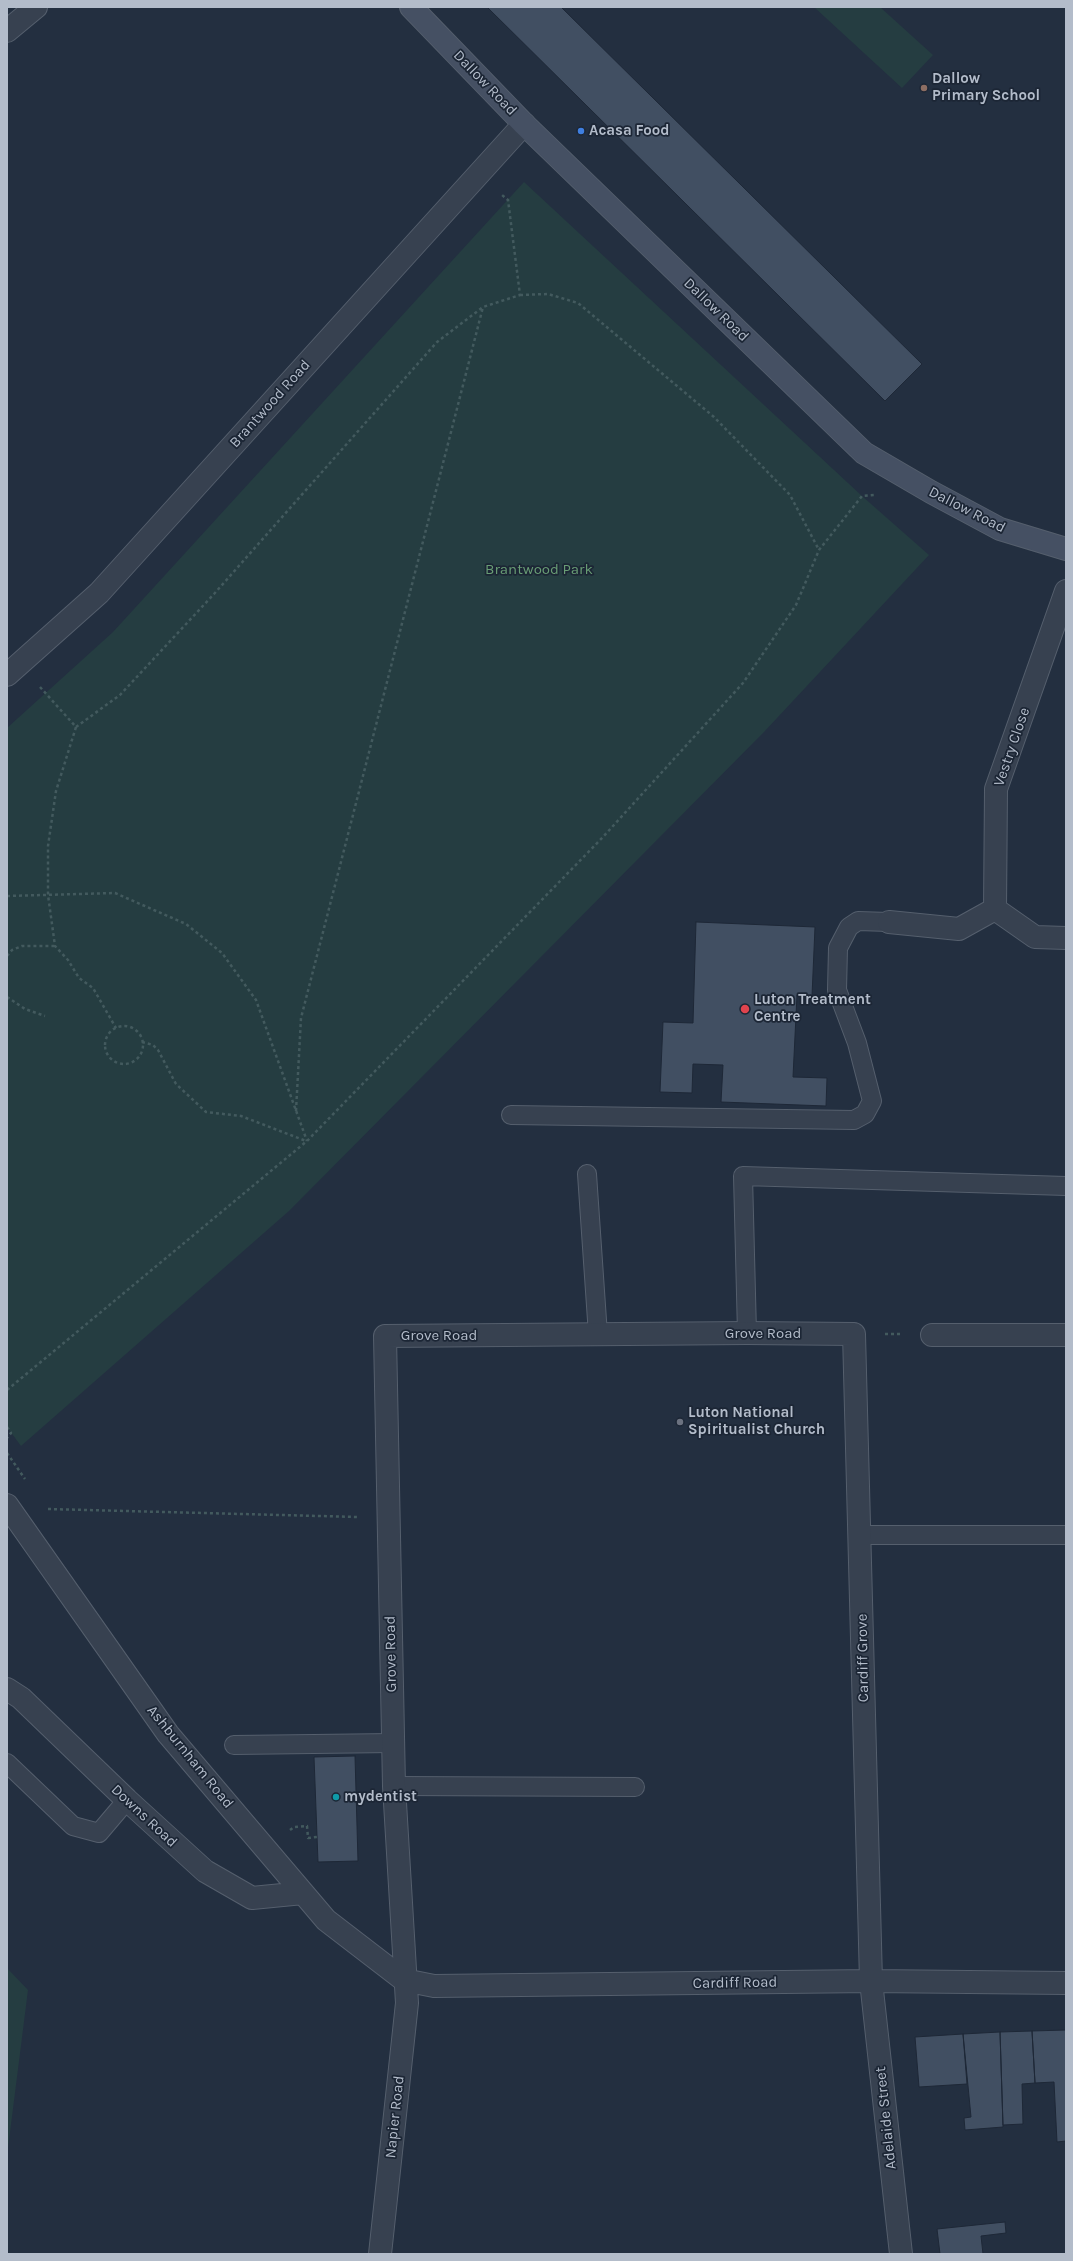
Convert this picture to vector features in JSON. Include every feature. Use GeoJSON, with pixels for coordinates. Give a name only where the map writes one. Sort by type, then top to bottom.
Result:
{"type":"FeatureCollection","features":[{"type":"Feature","properties":{"kind":"street"},"geometry":{"type":"LineString","coordinates":[[7,31],[36,7]]}},
{"type":"Feature","properties":{"kind":"street","name":"Dallow Road"},"geometry":{"type":"LineString","coordinates":[[410,7],[524,124],[864,453],[924,489],[1000,529],[1066,549]]}},
{"type":"Feature","properties":{"kind":"street","name":"Brantwood Road"},"geometry":{"type":"LineString","coordinates":[[13,670],[100,593],[524,124]]}},
{"type":"Feature","properties":{"kind":"street","name":"Vestry Close"},"geometry":{"type":"LineString","coordinates":[[995,909],[996,789],[1066,590]]}},
{"type":"Feature","properties":{"kind":"street"},"geometry":{"type":"LineString","coordinates":[[889,922],[959,929],[995,909],[1035,937],[1066,938]]}},
{"type":"Feature","properties":{"kind":"street","name":"Grove Road"},"geometry":{"type":"LineString","coordinates":[[404,1980],[394,1786],[385,1336],[747,1333],[854,1334]]}},
{"type":"Feature","properties":{"kind":"street","name":"Cardiff Grove"},"geometry":{"type":"LineString","coordinates":[[854,1334],[871,1981]]}},
{"type":"Feature","properties":{"kind":"street"},"geometry":{"type":"LineString","coordinates":[[932,1335],[1066,1335]]}},
{"type":"Feature","properties":{"kind":"street","name":"Ashburnham Road"},"geometry":{"type":"LineString","coordinates":[[7,1505],[168,1734],[326,1920],[404,1980]]}},
{"type":"Feature","properties":{"kind":"street","name":"Downs Road"},"geometry":{"type":"LineString","coordinates":[[7,1689],[22,1698],[127,1800],[206,1871],[252,1898],[303,1892]]}},
{"type":"Feature","properties":{"kind":"street","name":"Cardiff Road"},"geometry":{"type":"LineString","coordinates":[[404,1980],[434,1986],[871,1981],[1066,1984]]}},
{"type":"Feature","properties":{"kind":"street","name":"Napier Road"},"geometry":{"type":"LineString","coordinates":[[380,2254],[407,2003],[404,1980]]}},
{"type":"Feature","properties":{"kind":"street","name":"Adelaide Street"},"geometry":{"type":"LineString","coordinates":[[871,1981],[901,2254]]}},
{"type":"Feature","properties":{"kind":"lane"},"geometry":{"type":"LineString","coordinates":[[511,1115],[854,1120],[865,1114],[872,1101],[856,1043],[836,990],[838,948],[849,927],[858,921],[889,922]]}},
{"type":"Feature","properties":{"kind":"lane"},"geometry":{"type":"LineString","coordinates":[[587,1174],[598,1335]]}},
{"type":"Feature","properties":{"kind":"lane"},"geometry":{"type":"LineString","coordinates":[[747,1333],[743,1176],[1066,1186]]}},
{"type":"Feature","properties":{"kind":"lane"},"geometry":{"type":"LineString","coordinates":[[860,1535],[1066,1535]]}},
{"type":"Feature","properties":{"kind":"lane"},"geometry":{"type":"LineString","coordinates":[[234,1745],[393,1743]]}},
{"type":"Feature","properties":{"kind":"lane"},"geometry":{"type":"LineString","coordinates":[[7,1763],[73,1826],[99,1833],[127,1800]]}},
{"type":"Feature","properties":{"kind":"lane"},"geometry":{"type":"LineString","coordinates":[[394,1786],[635,1787]]}},
{"type":"Feature","properties":{"kind":"path"},"geometry":{"type":"LineString","coordinates":[[508,200],[520,295]]}},
{"type":"Feature","properties":{"kind":"path"},"geometry":{"type":"LineString","coordinates":[[116,1028],[93,988],[79,978],[68,960],[54,946],[48,895],[48,846],[56,791],[76,727],[120,694],[182,628],[437,342],[483,308],[520,295],[548,294],[578,303],[714,417],[790,495],[819,550]]}},
{"type":"Feature","properties":{"kind":"path"},"geometry":{"type":"LineString","coordinates":[[296,1111],[301,1018],[483,308]]}},
{"type":"Feature","properties":{"kind":"path"},"geometry":{"type":"LineString","coordinates":[[7,1390],[307,1141],[602,836],[743,683],[796,605],[819,550],[862,496],[880,494]]}},
{"type":"Feature","properties":{"kind":"path"},"geometry":{"type":"LineString","coordinates":[[13,670],[76,727]]}},
{"type":"Feature","properties":{"kind":"path"},"geometry":{"type":"LineString","coordinates":[[7,896],[115,893],[186,924],[222,953],[256,1000],[307,1141]]}},
{"type":"Feature","properties":{"kind":"path"},"geometry":{"type":"LineString","coordinates":[[7,956],[12,950],[22,946],[54,946]]}},
{"type":"Feature","properties":{"kind":"path"},"geometry":{"type":"LineString","coordinates":[[7,997],[25,1009],[45,1016]]}},
{"type":"Feature","properties":{"kind":"path"},"geometry":{"type":"LineString","coordinates":[[122,1026],[133,1029],[137,1032],[142,1042],[142,1049],[136,1060],[124,1064],[112,1060],[106,1050],[105,1043],[111,1032],[116,1028],[122,1026]]}},
{"type":"Feature","properties":{"kind":"path"},"geometry":{"type":"LineString","coordinates":[[142,1042],[153,1045],[158,1050],[176,1084],[206,1112],[241,1116],[307,1141]]}},
{"type":"Feature","properties":{"kind":"path"},"geometry":{"type":"LineString","coordinates":[[854,1334],[932,1335]]}},
{"type":"Feature","properties":{"kind":"path"},"geometry":{"type":"LineString","coordinates":[[7,1427],[11,1433],[7,1438]]}},
{"type":"Feature","properties":{"kind":"path"},"geometry":{"type":"LineString","coordinates":[[7,1453],[28,1484]]}},
{"type":"Feature","properties":{"kind":"path"},"geometry":{"type":"LineString","coordinates":[[49,1516],[45,1509],[389,1518]]}},
{"type":"Feature","properties":{"kind":"green space"},"geometry":{"type":"Polygon","coordinates":[[[814,7],[880,7],[933,55],[902,88],[814,7]]]}},
{"type":"Feature","properties":{"kind":"green space","name":"Brantwood Park"},"geometry":{"type":"Polygon","coordinates":[[[524,182],[862,496],[929,555],[764,732],[289,1211],[21,1446],[7,1427],[7,728],[113,632],[524,182]]]}},
{"type":"Feature","properties":{"kind":"green space"},"geometry":{"type":"Polygon","coordinates":[[[7,1968],[28,1990],[7,2156],[7,1968]]]}},
{"type":"Feature","properties":{"kind":"building"},"geometry":{"type":"Polygon","coordinates":[[[487,7],[561,7],[922,364],[885,401],[487,7]]]}},
{"type":"Feature","properties":{"kind":"building","name":"Luton Treatment Centre"},"geometry":{"type":"Polygon","coordinates":[[[696,922],[815,927],[812,996],[797,995],[793,1077],[827,1078],[826,1106],[721,1102],[723,1065],[693,1064],[692,1093],[660,1092],[663,1022],[693,1023],[696,922]]]}},
{"type":"Feature","properties":{"kind":"building","name":"mydentist"},"geometry":{"type":"Polygon","coordinates":[[[355,1756],[358,1861],[318,1862],[314,1757],[355,1756]]]}},
{"type":"Feature","properties":{"kind":"building"},"geometry":{"type":"Polygon","coordinates":[[[1066,2030],[1066,2141],[1057,2142],[1054,2082],[1035,2083],[1032,2031],[1066,2030]]]}},
{"type":"Feature","properties":{"kind":"building"},"geometry":{"type":"Polygon","coordinates":[[[1032,2031],[1035,2083],[1022,2084],[1023,2124],[1003,2125],[1000,2032],[1032,2031]]]}},
{"type":"Feature","properties":{"kind":"building"},"geometry":{"type":"Polygon","coordinates":[[[1000,2032],[1003,2127],[965,2130],[964,2118],[971,2117],[963,2034],[1000,2032]]]}},
{"type":"Feature","properties":{"kind":"building"},"geometry":{"type":"Polygon","coordinates":[[[963,2034],[967,2084],[919,2087],[915,2037],[963,2034]]]}},
{"type":"Feature","properties":{"kind":"building"},"geometry":{"type":"Polygon","coordinates":[[[1005,2222],[1006,2233],[981,2236],[983,2254],[940,2254],[937,2229],[1005,2222]]]}},
{"type":"Feature","properties":{"kind":"place","name":"Dallow Primary School"},"geometry":{"type":"Point","coordinates":[924,88]}},
{"type":"Feature","properties":{"kind":"place","name":"Acasa Food"},"geometry":{"type":"Point","coordinates":[581,131]}},
{"type":"Feature","properties":{"kind":"place","name":"Luton Treatment Centre"},"geometry":{"type":"Point","coordinates":[745,1009]}},
{"type":"Feature","properties":{"kind":"place","name":"Luton National Spiritualist Church"},"geometry":{"type":"Point","coordinates":[680,1422]}},
{"type":"Feature","properties":{"kind":"place","name":"mydentist"},"geometry":{"type":"Point","coordinates":[336,1797]}}]}
